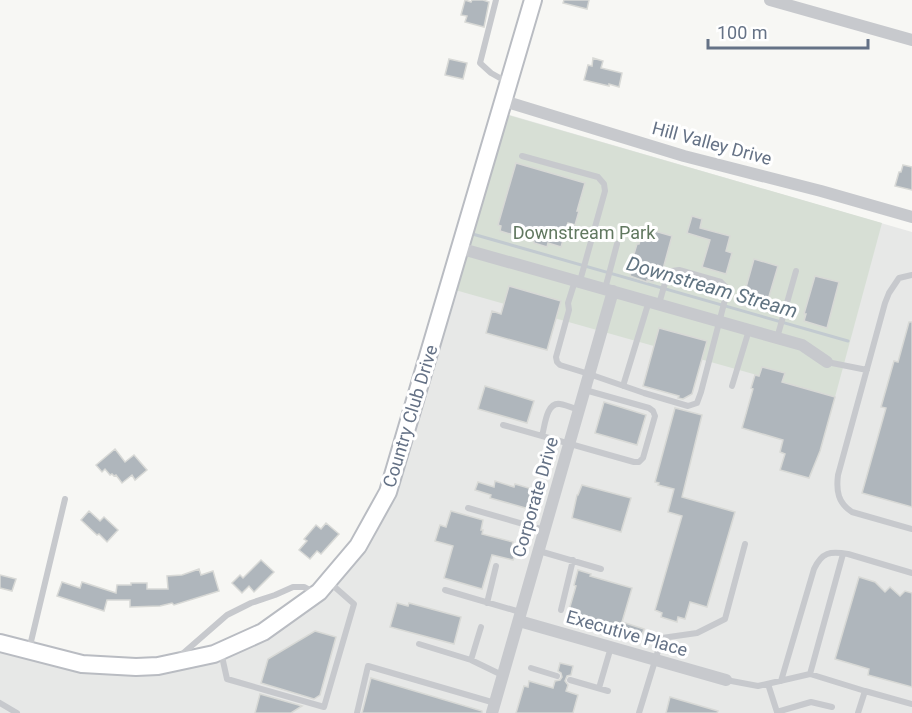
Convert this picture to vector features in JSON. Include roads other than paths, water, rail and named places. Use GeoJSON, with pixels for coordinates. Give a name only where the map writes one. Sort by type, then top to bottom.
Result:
{"type":"FeatureCollection","features":[{"type":"Feature","properties":{"kind":"street","name":"Country Club Drive"},"geometry":{"type":"LineString","coordinates":[[0,643],[82,664],[136,668],[158,666],[214,654],[263,632],[317,594],[329,581],[358,546],[388,492],[533,0]]}},
{"type":"Feature","properties":{"kind":"street"},"geometry":{"type":"LineString","coordinates":[[770,0],[912,39]]}},
{"type":"Feature","properties":{"kind":"street","name":"Hill Valley Drive"},"geometry":{"type":"LineString","coordinates":[[504,101],[684,156],[912,217]]}},
{"type":"Feature","properties":{"kind":"street"},"geometry":{"type":"LineString","coordinates":[[459,248],[802,345],[827,362]]}},
{"type":"Feature","properties":{"kind":"street","name":"Corporate Drive"},"geometry":{"type":"LineString","coordinates":[[494,708],[590,374],[609,290]]}},
{"type":"Feature","properties":{"kind":"street","name":"Executive Place"},"geometry":{"type":"LineString","coordinates":[[520,617],[611,647],[726,680]]}},
{"type":"Feature","properties":{"kind":"lane"},"geometry":{"type":"LineString","coordinates":[[496,0],[480,63],[509,84]]}},
{"type":"Feature","properties":{"kind":"lane"},"geometry":{"type":"LineString","coordinates":[[522,156],[598,177],[604,184],[605,191],[568,303],[569,310],[555,357],[560,365],[623,386],[688,406],[697,403],[727,292],[725,286],[721,282],[679,270],[667,276],[654,303],[623,386]]}},
{"type":"Feature","properties":{"kind":"lane"},"geometry":{"type":"LineString","coordinates":[[609,290],[617,244]]}},
{"type":"Feature","properties":{"kind":"lane"},"geometry":{"type":"LineString","coordinates":[[777,338],[796,271]]}},
{"type":"Feature","properties":{"kind":"lane"},"geometry":{"type":"LineString","coordinates":[[912,275],[899,278],[889,293],[838,475],[837,492],[843,505],[852,512],[912,529]]}},
{"type":"Feature","properties":{"kind":"lane"},"geometry":{"type":"LineString","coordinates":[[732,386],[749,330]]}},
{"type":"Feature","properties":{"kind":"lane"},"geometry":{"type":"LineString","coordinates":[[827,362],[867,370]]}},
{"type":"Feature","properties":{"kind":"lane"},"geometry":{"type":"LineString","coordinates":[[503,425],[639,462],[643,458],[655,416],[653,411],[585,390]]}},
{"type":"Feature","properties":{"kind":"lane"},"geometry":{"type":"LineString","coordinates":[[542,436],[550,408],[554,405],[557,403],[579,410]]}},
{"type":"Feature","properties":{"kind":"lane"},"geometry":{"type":"LineString","coordinates":[[29,651],[64,499]]}},
{"type":"Feature","properties":{"kind":"lane"},"geometry":{"type":"LineString","coordinates":[[468,508],[545,530]]}},
{"type":"Feature","properties":{"kind":"lane"},"geometry":{"type":"LineString","coordinates":[[639,713],[662,638],[697,633],[725,619],[746,544]]}},
{"type":"Feature","properties":{"kind":"lane"},"geometry":{"type":"LineString","coordinates":[[539,551],[601,568]]}},
{"type":"Feature","properties":{"kind":"lane"},"geometry":{"type":"LineString","coordinates":[[781,681],[814,569],[818,561],[826,554],[843,554],[912,573]]}},
{"type":"Feature","properties":{"kind":"lane"},"geometry":{"type":"LineString","coordinates":[[810,674],[843,554]]}},
{"type":"Feature","properties":{"kind":"lane"},"geometry":{"type":"LineString","coordinates":[[561,610],[573,561]]}},
{"type":"Feature","properties":{"kind":"lane"},"geometry":{"type":"LineString","coordinates":[[487,603],[496,566]]}},
{"type":"Feature","properties":{"kind":"lane"},"geometry":{"type":"LineString","coordinates":[[221,651],[227,679],[324,707],[354,604],[329,581]]}},
{"type":"Feature","properties":{"kind":"lane"},"geometry":{"type":"LineString","coordinates":[[173,663],[227,615],[251,603],[293,587],[304,587],[317,594]]}},
{"type":"Feature","properties":{"kind":"lane"},"geometry":{"type":"LineString","coordinates":[[445,590],[487,603],[520,617]]}},
{"type":"Feature","properties":{"kind":"lane"},"geometry":{"type":"LineString","coordinates":[[471,660],[481,627]]}},
{"type":"Feature","properties":{"kind":"lane"},"geometry":{"type":"LineString","coordinates":[[419,644],[471,660],[503,675]]}},
{"type":"Feature","properties":{"kind":"lane"},"geometry":{"type":"LineString","coordinates":[[599,688],[611,647]]}},
{"type":"Feature","properties":{"kind":"lane"},"geometry":{"type":"LineString","coordinates":[[357,713],[368,666],[494,708]]}},
{"type":"Feature","properties":{"kind":"lane"},"geometry":{"type":"LineString","coordinates":[[531,668],[557,676]]}},
{"type":"Feature","properties":{"kind":"lane"},"geometry":{"type":"LineString","coordinates":[[726,680],[758,686],[810,674],[912,704]]}},
{"type":"Feature","properties":{"kind":"lane"},"geometry":{"type":"LineString","coordinates":[[570,680],[608,691]]}},
{"type":"Feature","properties":{"kind":"lane"},"geometry":{"type":"LineString","coordinates":[[768,684],[776,712],[811,702],[831,707]]}},
{"type":"Feature","properties":{"kind":"lane"},"geometry":{"type":"LineString","coordinates":[[858,713],[865,691]]}},
{"type":"Feature","properties":{"kind":"lane"},"geometry":{"type":"LineString","coordinates":[[0,703],[17,713]]}},
{"type":"Feature","properties":{"kind":"waterway","name":"Downstream Stream"},"geometry":{"type":"LineString","coordinates":[[469,233],[848,341]]}},
{"type":"Feature","properties":{"kind":"park label","name":"Downstream Park"},"geometry":{"type":"Point","coordinates":[584,232]}}]}
